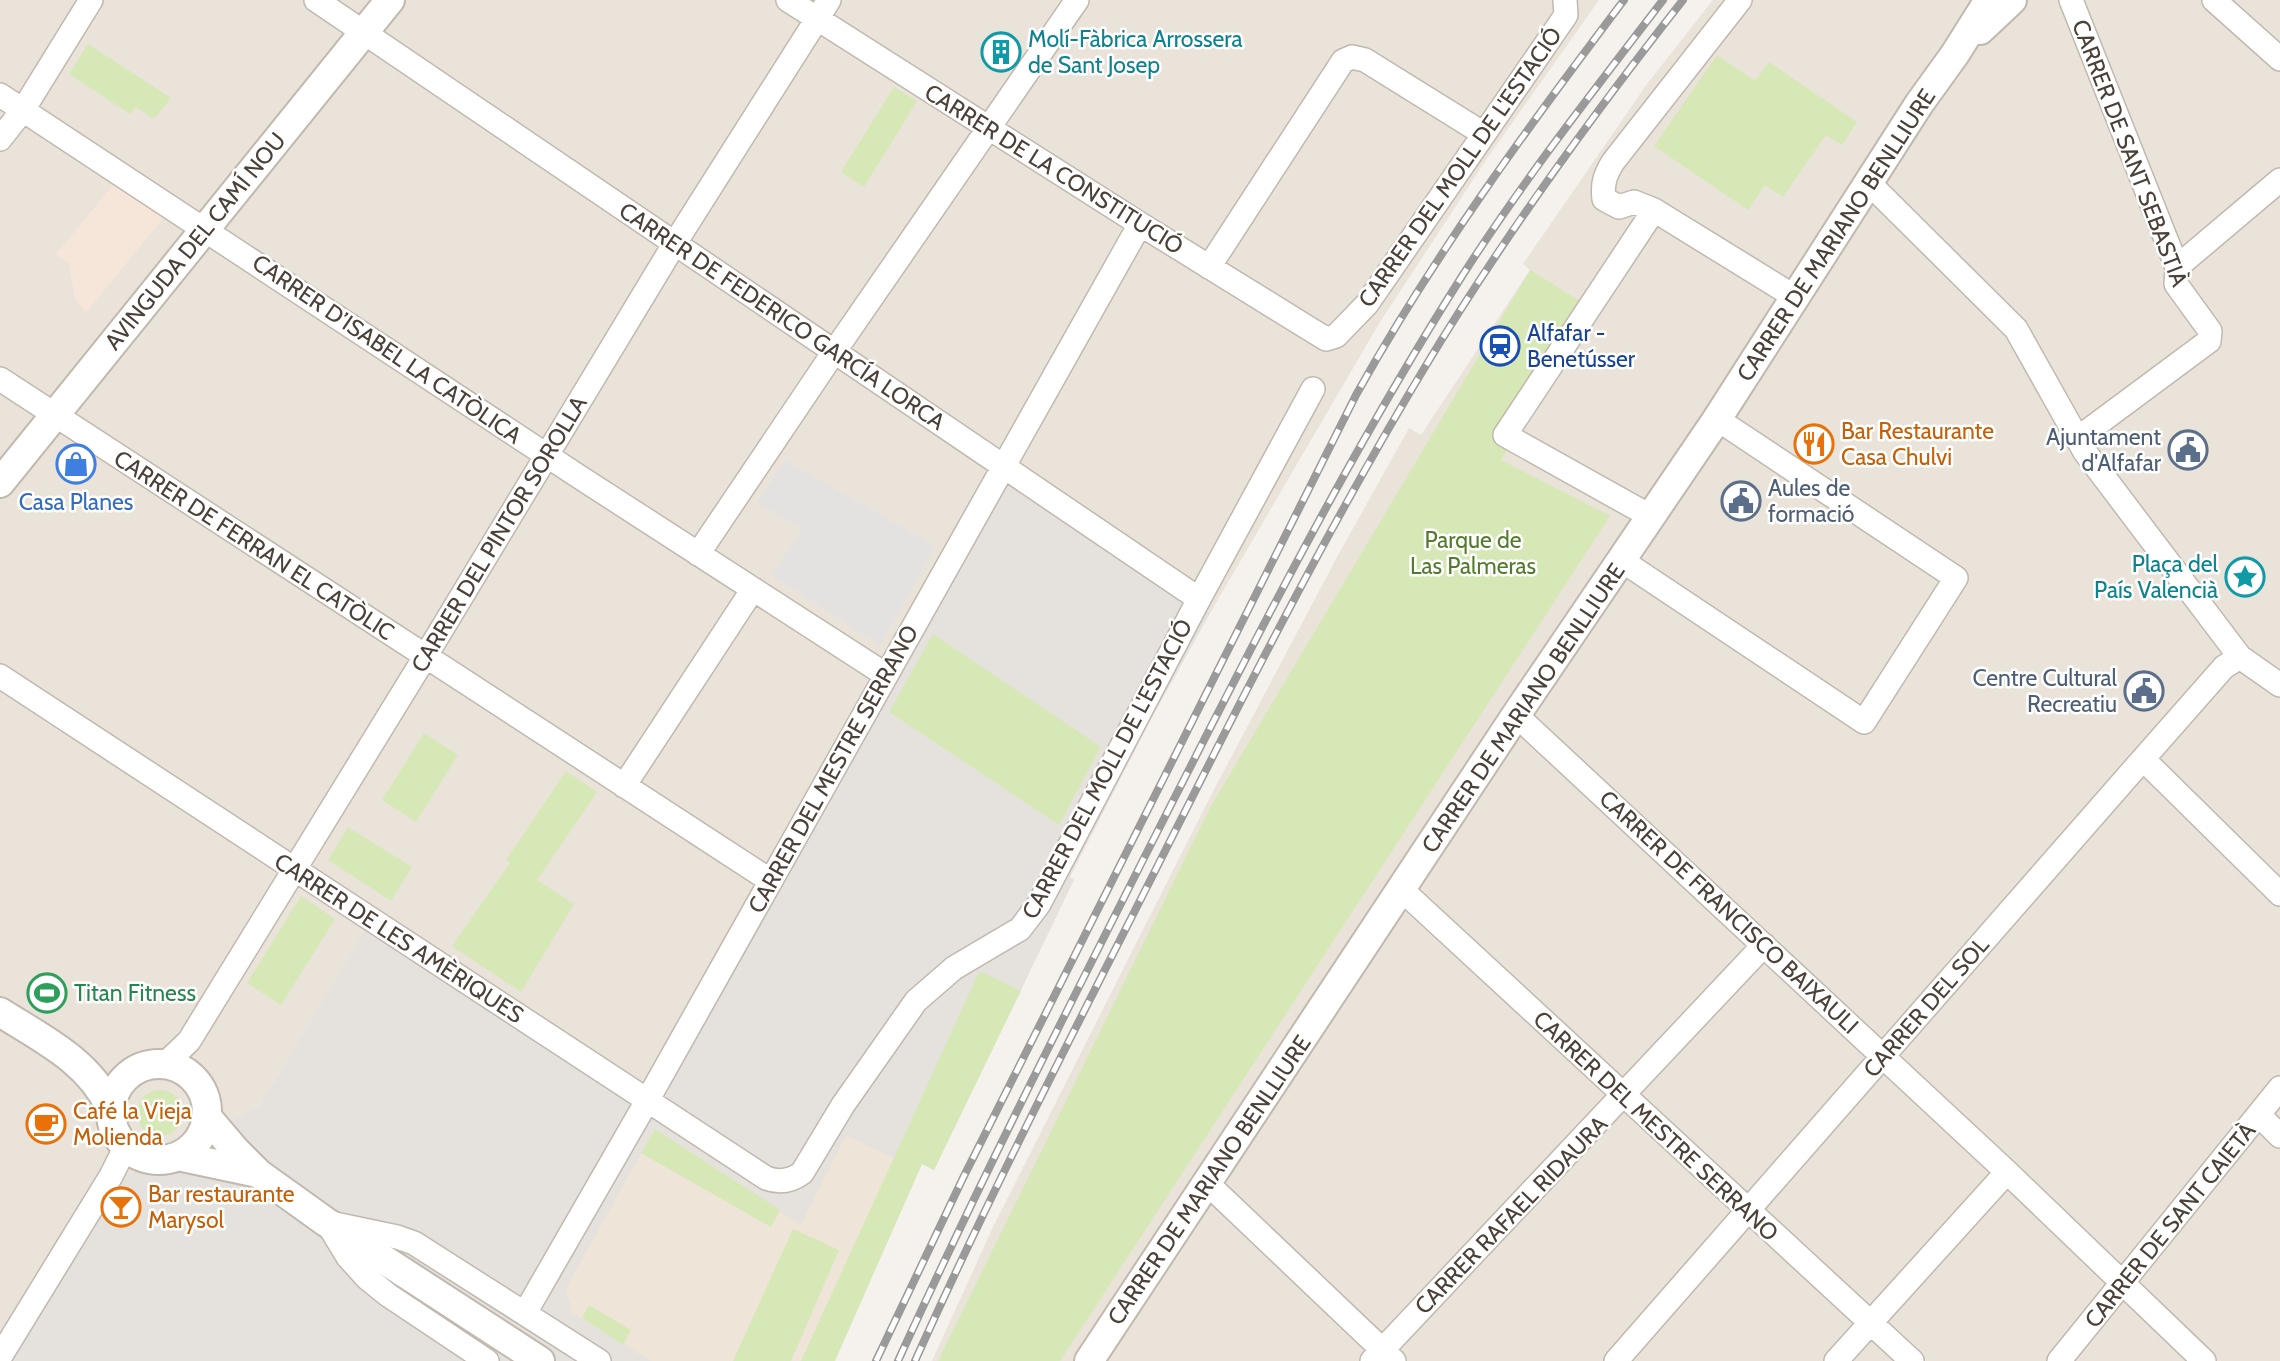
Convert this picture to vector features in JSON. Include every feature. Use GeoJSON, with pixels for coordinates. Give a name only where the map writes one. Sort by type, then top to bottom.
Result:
{"type":"FeatureCollection","features":[{"type":"Feature","properties":{"kind":"street"},"geometry":{"type":"LineString","coordinates":[[0,139],[23,110],[91,0]]}},
{"type":"Feature","properties":{"kind":"street","name":"CARRER DE FEDERICO GARCÍA LORCA"},"geometry":{"type":"LineString","coordinates":[[316,0],[1199,599]]}},
{"type":"Feature","properties":{"kind":"street","name":"AVINGUDA DEL CAMÍ NOU"},"geometry":{"type":"LineString","coordinates":[[0,483],[390,0]]}},
{"type":"Feature","properties":{"kind":"street","name":"CARRER DE LA CONSTITUCIÓ"},"geometry":{"type":"LineString","coordinates":[[788,0],[824,9],[990,128],[1321,337]]}},
{"type":"Feature","properties":{"kind":"street"},"geometry":{"type":"LineString","coordinates":[[698,554],[1077,0]]}},
{"type":"Feature","properties":{"kind":"street"},"geometry":{"type":"LineString","coordinates":[[1740,0],[1613,162],[1605,175],[1602,188],[1604,199],[1619,207],[1634,202],[1654,210],[1796,297]]}},
{"type":"Feature","properties":{"kind":"street","name":"CARRER DE MARIANO BENLLIURE"},"geometry":{"type":"LineString","coordinates":[[1089,1361],[1516,715],[1717,419],[1989,0]]}},
{"type":"Feature","properties":{"kind":"street","name":"CARRER DE MARIANO BENLLIURE"},"geometry":{"type":"LineString","coordinates":[[1955,54],[2012,0]]}},
{"type":"Feature","properties":{"kind":"street","name":"CARRER DE SANT SEBASTIÀ"},"geometry":{"type":"LineString","coordinates":[[2071,0],[2176,267],[2176,284],[2210,331],[2209,341],[2077,439]]}},
{"type":"Feature","properties":{"kind":"street"},"geometry":{"type":"LineString","coordinates":[[2214,0],[2280,59]]}},
{"type":"Feature","properties":{"kind":"street","name":"CARRER DEL MOLL DE L'ESTACIÓ"},"geometry":{"type":"LineString","coordinates":[[1321,337],[1326,339],[1336,336],[1367,304],[1484,134],[1565,8]]}},
{"type":"Feature","properties":{"kind":"street","name":"CARRER DEL PINTOR SOROLLA"},"geometry":{"type":"LineString","coordinates":[[165,1064],[189,1041],[675,243],[824,9]]}},
{"type":"Feature","properties":{"kind":"street"},"geometry":{"type":"LineString","coordinates":[[1209,267],[1343,61],[1352,57],[1365,60],[1484,134]]}},
{"type":"Feature","properties":{"kind":"street","name":"CARRER D’ISABEL LA CATÒLICA"},"geometry":{"type":"LineString","coordinates":[[0,95],[698,554],[886,674]]}},
{"type":"Feature","properties":{"kind":"street"},"geometry":{"type":"LineString","coordinates":[[2176,267],[2280,180]]}},
{"type":"Feature","properties":{"kind":"street"},"geometry":{"type":"LineString","coordinates":[[1869,183],[2016,328],[2077,439],[2240,657],[2280,685]]}},
{"type":"Feature","properties":{"kind":"street"},"geometry":{"type":"LineString","coordinates":[[1650,516],[1505,435],[1654,210]]}},
{"type":"Feature","properties":{"kind":"street","name":"CARRER DEL MESTRE SERRANO"},"geometry":{"type":"LineString","coordinates":[[525,1313],[1140,224]]}},
{"type":"Feature","properties":{"kind":"street","name":"CARRER DE FERRAN EL CATÒLIC"},"geometry":{"type":"LineString","coordinates":[[0,379],[771,881]]}},
{"type":"Feature","properties":{"kind":"street","name":"CARRER DEL MOLL DE L'ESTACIÓ"},"geometry":{"type":"LineString","coordinates":[[802,1172],[844,1105],[916,1001],[954,968],[1020,929],[1040,904],[1199,599],[1313,389]]}},
{"type":"Feature","properties":{"kind":"street"},"geometry":{"type":"LineString","coordinates":[[1621,561],[1864,722],[1956,578],[1717,419]]}},
{"type":"Feature","properties":{"kind":"street"},"geometry":{"type":"LineString","coordinates":[[624,786],[753,589]]}},
{"type":"Feature","properties":{"kind":"street","name":"CARRER DEL SOL"},"geometry":{"type":"LineString","coordinates":[[1616,1361],[2224,667],[2240,657]]}},
{"type":"Feature","properties":{"kind":"street","name":"CARRER DE LES AMÈRIQUES"},"geometry":{"type":"LineString","coordinates":[[0,676],[766,1178],[775,1182],[795,1178],[802,1172]]}},
{"type":"Feature","properties":{"kind":"street","name":"CARRER DE FRANCISCO BAIXAULI"},"geometry":{"type":"LineString","coordinates":[[1516,715],[2007,1171],[2204,1361]]}},
{"type":"Feature","properties":{"kind":"street"},"geometry":{"type":"LineString","coordinates":[[2143,759],[2280,894]]}},
{"type":"Feature","properties":{"kind":"street","name":"CARRER DEL MESTRE SERRANO"},"geometry":{"type":"LineString","coordinates":[[1402,890],[1912,1361]]}},
{"type":"Feature","properties":{"kind":"street","name":"CARRER RAFAEL RIDAURA"},"geometry":{"type":"LineString","coordinates":[[1383,1357],[1765,945]]}},
{"type":"Feature","properties":{"kind":"street"},"geometry":{"type":"LineString","coordinates":[[0,1012],[75,1060],[104,1093],[118,1138],[140,1156],[153,1160],[167,1160],[178,1156],[192,1147],[203,1134],[208,1118],[204,1092],[196,1081],[186,1071],[165,1064],[145,1065],[132,1071],[118,1087],[110,1107]]}},
{"type":"Feature","properties":{"kind":"street"},"geometry":{"type":"LineString","coordinates":[[75,1060],[132,1071]]}},
{"type":"Feature","properties":{"kind":"street","name":"CARRER DE SANT CAIETÀ"},"geometry":{"type":"LineString","coordinates":[[2059,1361],[2280,1088]]}},
{"type":"Feature","properties":{"kind":"street"},"geometry":{"type":"LineString","coordinates":[[2259,1115],[2280,1136]]}},
{"type":"Feature","properties":{"kind":"street"},"geometry":{"type":"LineString","coordinates":[[208,1118],[259,1174],[326,1222],[540,1361]]}},
{"type":"Feature","properties":{"kind":"street"},"geometry":{"type":"LineString","coordinates":[[0,1357],[111,1176],[124,1144]]}},
{"type":"Feature","properties":{"kind":"street"},"geometry":{"type":"LineString","coordinates":[[178,1156],[259,1174]]}},
{"type":"Feature","properties":{"kind":"street"},"geometry":{"type":"LineString","coordinates":[[1836,1361],[2007,1171]]}},
{"type":"Feature","properties":{"kind":"street"},"geometry":{"type":"LineString","coordinates":[[1208,1184],[1383,1357]]}},
{"type":"Feature","properties":{"kind":"street"},"geometry":{"type":"LineString","coordinates":[[326,1222],[414,1243],[599,1361]]}},
{"type":"Feature","properties":{"kind":"street"},"geometry":{"type":"LineString","coordinates":[[326,1222],[348,1257],[367,1278],[487,1361]]}},
{"type":"Feature","properties":{"kind":"shaded area"},"geometry":{"type":"Polygon","coordinates":[[[0,0],[1599,0],[1486,160],[1380,322],[1213,608],[1184,590],[647,1101],[372,920],[259,1106],[105,1186],[0,1357],[0,0]]]}},
{"type":"Feature","properties":{"kind":"shaded area"},"geometry":{"type":"Polygon","coordinates":[[[1713,0],[2280,0],[2280,1361],[932,1361],[993,1227],[1207,803],[1336,559],[1409,428],[1421,435],[1530,270],[1523,264],[1647,84],[1713,0]]]}},
{"type":"Feature","properties":{"kind":"shaded area"},"geometry":{"type":"Polygon","coordinates":[[[114,184],[165,216],[86,313],[75,299],[69,264],[56,254],[114,184]]]}},
{"type":"Feature","properties":{"kind":"shaded area"},"geometry":{"type":"Polygon","coordinates":[[[785,461],[935,546],[880,645],[772,575],[803,529],[757,502],[785,461]]]}},
{"type":"Feature","properties":{"kind":"shaded area"},"geometry":{"type":"Polygon","coordinates":[[[1004,467],[1213,608],[1149,723],[1070,877],[1074,880],[934,1170],[922,1164],[834,1361],[0,1361],[105,1186],[259,1106],[372,919],[647,1101],[1004,467]]]}},
{"type":"Feature","properties":{"kind":"shaded area"},"geometry":{"type":"Polygon","coordinates":[[[655,1129],[801,1225],[846,1135],[895,1159],[801,1361],[651,1361],[571,1312],[566,1288],[655,1129]]]}},
{"type":"Feature","properties":{"kind":"green space"},"geometry":{"type":"Polygon","coordinates":[[[88,44],[171,98],[154,119],[136,107],[130,114],[69,74],[88,44]]]}},
{"type":"Feature","properties":{"kind":"green space"},"geometry":{"type":"Polygon","coordinates":[[[1717,55],[1755,81],[1769,62],[1857,122],[1842,145],[1826,135],[1783,197],[1765,185],[1748,210],[1654,146],[1717,55]]]}},
{"type":"Feature","properties":{"kind":"green space"},"geometry":{"type":"Polygon","coordinates":[[[894,87],[917,101],[864,187],[841,172],[894,87]]]}},
{"type":"Feature","properties":{"kind":"green space","name":"Parque de Las Palmeras"},"geometry":{"type":"Polygon","coordinates":[[[1530,270],[1591,308],[1501,460],[1610,516],[1060,1361],[938,1361],[1211,806],[1530,270]]]}},
{"type":"Feature","properties":{"kind":"green space"},"geometry":{"type":"Polygon","coordinates":[[[933,634],[1101,747],[1059,825],[889,712],[933,634]]]}},
{"type":"Feature","properties":{"kind":"green space"},"geometry":{"type":"Polygon","coordinates":[[[424,733],[458,755],[416,822],[382,800],[424,733]]]}},
{"type":"Feature","properties":{"kind":"green space"},"geometry":{"type":"Polygon","coordinates":[[[566,771],[597,792],[537,880],[574,904],[521,992],[452,946],[510,863],[506,860],[566,771]]]}},
{"type":"Feature","properties":{"kind":"green space"},"geometry":{"type":"Polygon","coordinates":[[[348,827],[412,867],[391,901],[328,860],[348,827]]]}},
{"type":"Feature","properties":{"kind":"green space"},"geometry":{"type":"Polygon","coordinates":[[[301,896],[335,919],[281,1005],[247,983],[301,896]]]}},
{"type":"Feature","properties":{"kind":"green space"},"geometry":{"type":"Polygon","coordinates":[[[982,972],[1021,991],[934,1170],[922,1164],[835,1361],[801,1361],[978,974],[982,972]]]}},
{"type":"Feature","properties":{"kind":"green space"},"geometry":{"type":"Polygon","coordinates":[[[160,1090],[176,1097],[183,1113],[176,1129],[160,1136],[144,1129],[137,1113],[144,1097],[160,1090]]]}},
{"type":"Feature","properties":{"kind":"green space"},"geometry":{"type":"Polygon","coordinates":[[[655,1129],[780,1210],[771,1227],[641,1153],[655,1129]]]}},
{"type":"Feature","properties":{"kind":"green space"},"geometry":{"type":"Polygon","coordinates":[[[793,1229],[839,1250],[791,1361],[733,1361],[793,1229]]]}},
{"type":"Feature","properties":{"kind":"green space"},"geometry":{"type":"Polygon","coordinates":[[[589,1305],[631,1330],[623,1345],[582,1318],[589,1305]]]}},
{"type":"Feature","properties":{"kind":"railway"},"geometry":{"type":"LineString","coordinates":[[876,1361],[963,1178],[1356,395],[1450,242],[1624,0]]}},
{"type":"Feature","properties":{"kind":"railway"},"geometry":{"type":"LineString","coordinates":[[898,1361],[986,1174],[1078,989],[1255,640],[1335,491],[1420,345],[1487,238],[1561,134],[1663,0]]}},
{"type":"Feature","properties":{"kind":"railway"},"geometry":{"type":"LineString","coordinates":[[915,1361],[1062,1055],[1251,681],[1353,491],[1454,319],[1516,225],[1683,0]]}},
{"type":"Feature","properties":{"kind":"place","name":"Molí-Fàbrica Arrossera de Sant Josep"},"geometry":{"type":"Point","coordinates":[1001,52]}},
{"type":"Feature","properties":{"kind":"place","name":"Alfafar - Benetússer"},"geometry":{"type":"Point","coordinates":[1500,346]}},
{"type":"Feature","properties":{"kind":"place","name":"Bar Restaurante Casa Chulvi"},"geometry":{"type":"Point","coordinates":[1814,444]}},
{"type":"Feature","properties":{"kind":"place","name":"Ajuntament d'Alfafar"},"geometry":{"type":"Point","coordinates":[2188,450]}},
{"type":"Feature","properties":{"kind":"place","name":"Casa Planes"},"geometry":{"type":"Point","coordinates":[76,464]}},
{"type":"Feature","properties":{"kind":"place","name":"Aules de formació"},"geometry":{"type":"Point","coordinates":[1741,501]}},
{"type":"Feature","properties":{"kind":"place","name":"Plaça del País Valencià"},"geometry":{"type":"Point","coordinates":[2245,577]}},
{"type":"Feature","properties":{"kind":"place","name":"Centre Cultural Recreatiu"},"geometry":{"type":"Point","coordinates":[2144,691]}},
{"type":"Feature","properties":{"kind":"place","name":"Titan Fitness"},"geometry":{"type":"Point","coordinates":[47,993]}},
{"type":"Feature","properties":{"kind":"place","name":"Café la Vieja Molienda"},"geometry":{"type":"Point","coordinates":[46,1124]}},
{"type":"Feature","properties":{"kind":"place","name":"Bar restaurante Marysol"},"geometry":{"type":"Point","coordinates":[121,1207]}}]}
